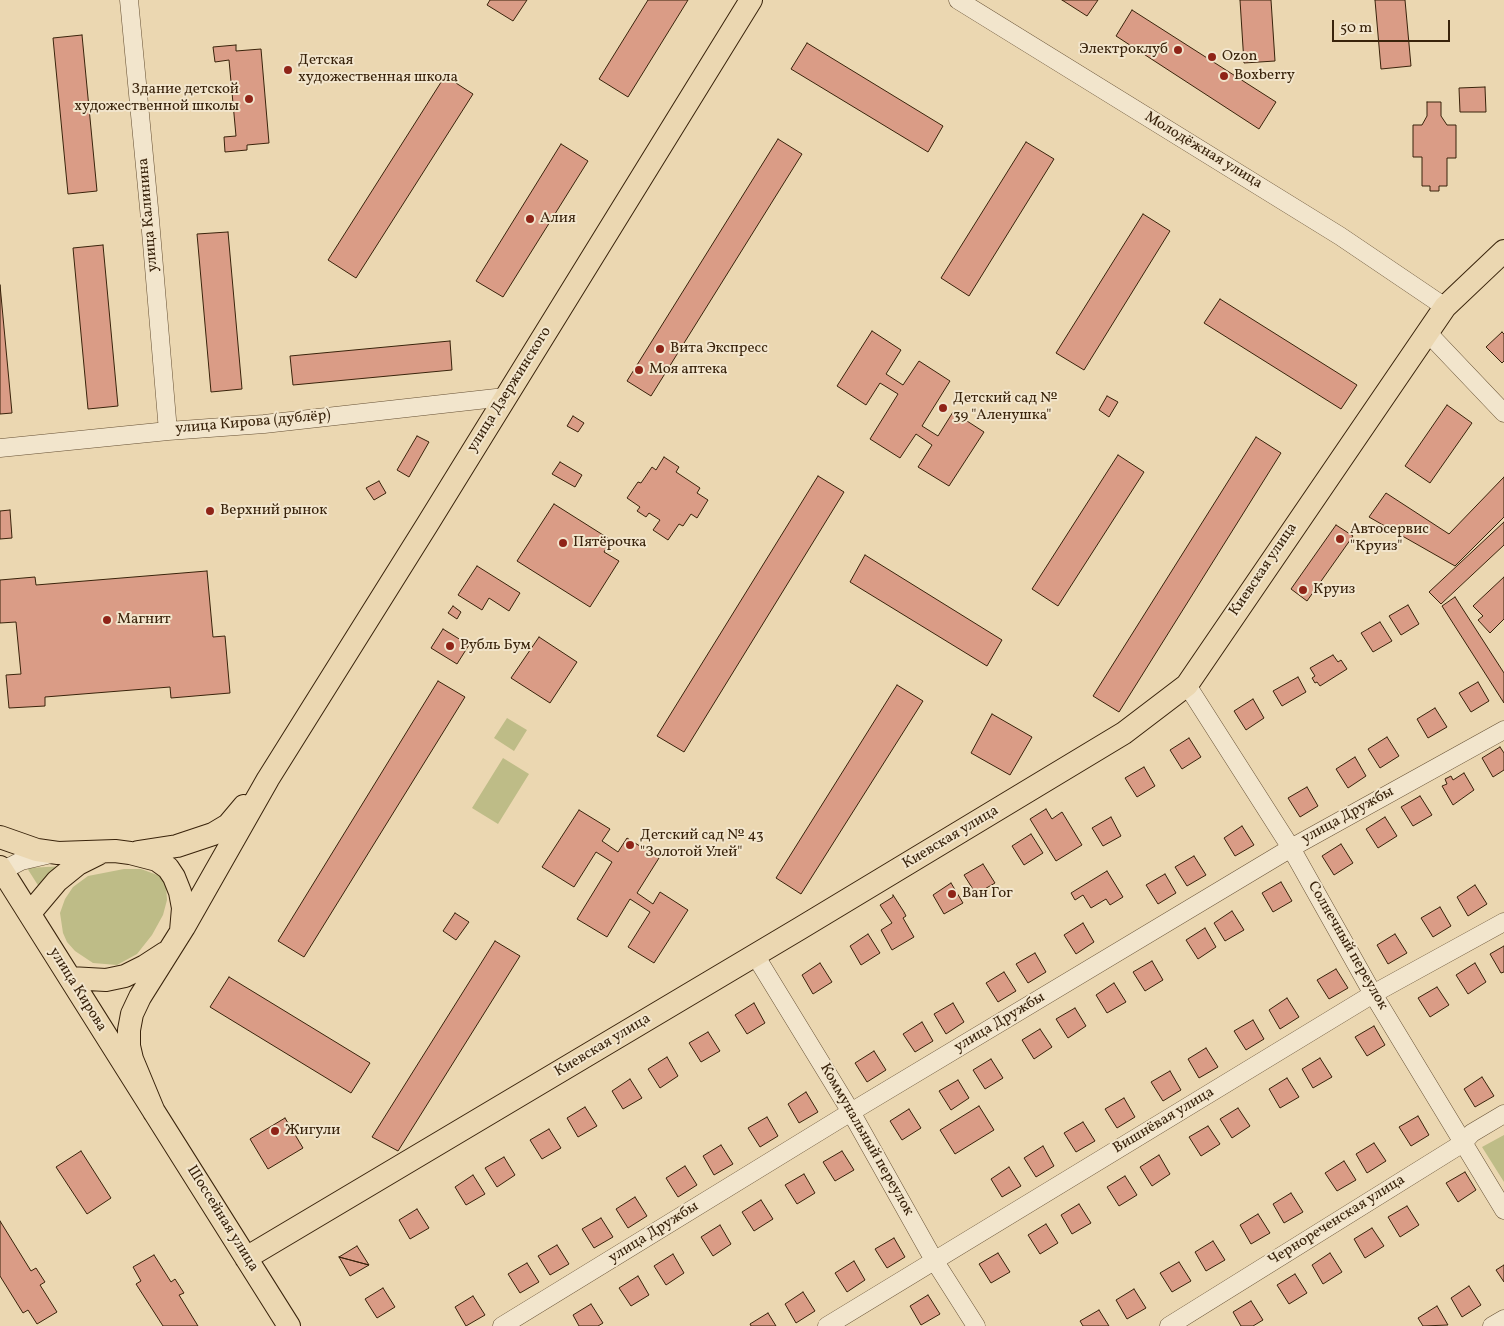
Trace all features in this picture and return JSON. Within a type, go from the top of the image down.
[{"type":"main road","name":"улица Дзержинского","points":[[268,779],[427,526],[751,0]]},
{"type":"main road","name":"Киевская улица","points":[[246,1258],[1124,733],[1187,685],[1444,307],[1504,251]]},
{"type":"main road","points":[[130,853],[177,846],[214,834],[228,825],[268,779]]},
{"type":"main road","points":[[154,1112],[132,1059],[129,1046],[132,1014],[140,997],[181,932],[268,779]]},
{"type":"main road","points":[[0,837],[37,850],[58,853],[101,853],[115,851],[157,860],[168,868],[180,892],[182,908],[181,932]]},
{"type":"main road","points":[[30,913],[57,881],[78,864],[101,853]]},
{"type":"main road","name":"улица Кирова","points":[[1,870],[30,913],[154,1112]]},
{"type":"main road","points":[[70,978],[106,980],[124,976],[169,951]]},
{"type":"main road","name":"Шоссейная улица","points":[[154,1112],[289,1326]]},
{"type":"street","name":"улица Калинина","points":[[129,0],[168,431]]},
{"type":"street","name":"Молодёжная улица","points":[[958,0],[1340,236],[1444,307]]},
{"type":"street","points":[[1427,332],[1504,413]]},
{"type":"street","name":"улица Кирова (дублёр)","points":[[0,448],[168,431],[264,424],[505,397]]},
{"type":"street","name":"Солнечный переулок","points":[[1187,685],[1291,848],[1373,994],[1504,1210]]},
{"type":"street","name":"улица Дружбы","points":[[502,1326],[851,1112],[1291,848],[1504,730]]},
{"type":"street","points":[[1,870],[20,861],[58,853]]},
{"type":"street","name":"Вишнёвая улица","points":[[827,1326],[1373,994],[1504,922]]},
{"type":"street","name":"Коммунальный переулок","points":[[755,955],[851,1112],[934,1260],[976,1326]]},
{"type":"street","name":"Чернореченская улица","points":[[1169,1326],[1463,1143],[1472,1133],[1504,1114]]},
{"type":"street","points":[[1492,1326],[1504,1319]]},
{"type":"shaded area","points":[[507,718],[527,730],[514,751],[494,738]]},
{"type":"shaded area","points":[[503,758],[529,774],[498,824],[472,808]]},
{"type":"shaded area","points":[[65,866],[41,890],[27,868]]},
{"type":"shaded area","points":[[124,869],[141,869],[160,876],[166,886],[167,900],[163,915],[152,935],[137,954],[117,965],[93,963],[75,951],[67,942],[63,933],[60,913],[65,899],[73,887],[88,876]]},
{"type":"shaded area","points":[[1504,1135],[1504,1182],[1482,1147]]},
{"type":"building","points":[[490,0],[527,0],[513,21],[487,5]]},
{"type":"building","points":[[648,0],[688,0],[628,97],[599,79]]},
{"type":"building","points":[[1062,0],[1098,0],[1087,16]]},
{"type":"building","points":[[1240,0],[1271,0],[1275,61],[1244,63]]},
{"type":"building","points":[[1375,0],[1405,0],[1411,66],[1381,69]]},
{"type":"building","points":[[1132,10],[1276,102],[1259,129],[1116,36]]},
{"type":"building","points":[[82,35],[97,191],[68,194],[53,38]]},
{"type":"building","points":[[807,43],[943,126],[928,152],[791,69]]},
{"type":"building","name":"Здание детской художественной школы","points":[[236,45],[236,51],[261,49],[269,143],[247,145],[247,150],[225,152],[224,137],[236,136],[229,60],[215,62],[213,47]]},
{"type":"building","points":[[445,76],[473,94],[356,278],[328,260]]},
{"type":"building","points":[[1485,87],[1486,112],[1460,112],[1459,88]]},
{"type":"building","points":[[1427,102],[1441,102],[1441,116],[1447,125],[1456,125],[1456,158],[1447,158],[1447,186],[1439,186],[1439,191],[1430,191],[1430,186],[1422,186],[1422,157],[1413,157],[1413,125],[1422,125],[1427,116]]},
{"type":"building","points":[[778,139],[802,154],[651,396],[627,381]]},
{"type":"building","points":[[1026,142],[1054,159],[969,296],[941,278]]},
{"type":"building","points":[[561,144],[588,161],[503,297],[476,281]]},
{"type":"building","points":[[1143,214],[1170,231],[1084,370],[1056,353]]},
{"type":"building","points":[[228,232],[242,389],[211,392],[197,234]]},
{"type":"building","points":[[103,245],[118,406],[88,409],[73,248]]},
{"type":"building","points":[[0,285],[12,413],[0,414]]},
{"type":"building","points":[[1220,299],[1357,385],[1341,409],[1204,323]]},
{"type":"building","points":[[872,331],[901,350],[886,374],[903,385],[919,361],[950,381],[922,426],[938,436],[953,412],[984,432],[949,486],[918,467],[932,445],[916,434],[900,458],[870,439],[898,394],[880,383],[866,405],[837,386]]},
{"type":"building","points":[[1502,332],[1504,334],[1504,361],[1502,363],[1486,347]]},
{"type":"building","points":[[450,341],[452,370],[293,385],[290,356]]},
{"type":"building","points":[[1107,396],[1118,402],[1109,417],[1099,410]]},
{"type":"building","points":[[1447,405],[1472,423],[1430,483],[1405,466]]},
{"type":"building","points":[[573,416],[584,423],[578,432],[567,426]]},
{"type":"building","points":[[417,436],[429,442],[409,477],[397,470]]},
{"type":"building","points":[[1256,437],[1281,453],[1119,712],[1093,696]]},
{"type":"building","points":[[1118,455],[1144,472],[1058,606],[1032,589]]},
{"type":"building","points":[[664,457],[679,467],[676,472],[700,488],[697,493],[708,500],[697,518],[691,514],[683,526],[679,524],[668,540],[653,530],[660,520],[649,513],[646,517],[637,511],[640,507],[627,498],[652,467],[656,470]]},
{"type":"building","points":[[560,462],[582,475],[575,487],[552,474]]},
{"type":"building","points":[[818,476],[844,492],[684,752],[657,736]]},
{"type":"building","points":[[1504,477],[1504,517],[1455,566],[1369,517],[1386,493],[1449,534]]},
{"type":"building","points":[[379,481],[386,493],[374,500],[366,488]]},
{"type":"building","points":[[554,504],[611,540],[604,552],[619,561],[590,607],[517,561]]},
{"type":"building","points":[[10,510],[12,538],[0,539],[0,511]]},
{"type":"building","points":[[1504,522],[1504,545],[1441,604],[1429,592]]},
{"type":"building","points":[[1336,525],[1353,536],[1307,601],[1291,589]]},
{"type":"building","points":[[865,555],[1002,640],[987,666],[850,582]]},
{"type":"building","points":[[477,566],[520,593],[509,611],[489,598],[482,610],[458,595]]},
{"type":"building","points":[[207,571],[213,637],[225,636],[230,693],[171,698],[170,687],[45,697],[45,706],[9,708],[6,675],[21,674],[16,622],[0,623],[0,580],[35,577],[36,585]]},
{"type":"building","points":[[1504,577],[1504,619],[1490,633],[1478,620],[1483,616],[1473,606]]},
{"type":"building","points":[[1455,597],[1504,673],[1504,703],[1442,606]]},
{"type":"building","points":[[1408,605],[1419,624],[1401,635],[1389,616]]},
{"type":"building","points":[[453,606],[461,612],[457,619],[448,613]]},
{"type":"building","points":[[1380,622],[1392,641],[1373,652],[1361,633]]},
{"type":"building","name":"Рубль Бум","points":[[443,629],[469,645],[457,664],[431,648]]},
{"type":"building","points":[[539,637],[577,662],[550,703],[511,678]]},
{"type":"building","points":[[1333,655],[1338,662],[1341,660],[1347,669],[1320,686],[1312,678],[1315,676],[1310,668]]},
{"type":"building","points":[[1298,677],[1306,692],[1282,706],[1273,691]]},
{"type":"building","points":[[438,681],[465,697],[304,957],[278,941]]},
{"type":"building","points":[[1478,682],[1489,701],[1471,712],[1459,693]]},
{"type":"building","points":[[897,685],[923,701],[801,894],[776,878]]},
{"type":"building","points":[[1253,699],[1264,718],[1246,730],[1234,711]]},
{"type":"building","points":[[1435,708],[1447,727],[1428,738],[1417,719]]},
{"type":"building","points":[[992,714],[1032,737],[1010,775],[971,753]]},
{"type":"building","points":[[1387,737],[1399,756],[1380,768],[1368,749]]},
{"type":"building","points":[[1189,738],[1201,757],[1182,769],[1170,750]]},
{"type":"building","points":[[1500,747],[1504,753],[1504,770],[1493,777],[1482,758]]},
{"type":"building","points":[[1355,757],[1366,776],[1348,788],[1336,769]]},
{"type":"building","points":[[1144,767],[1155,786],[1137,797],[1125,778]]},
{"type":"building","points":[[1464,773],[1474,790],[1453,805],[1442,786],[1447,784],[1445,779],[1451,776],[1453,780]]},
{"type":"building","points":[[1307,787],[1318,806],[1300,817],[1288,798]]},
{"type":"building","points":[[1420,796],[1432,815],[1413,826],[1401,807]]},
{"type":"building","points":[[1046,809],[1052,819],[1062,812],[1082,845],[1056,861],[1030,819]]},
{"type":"building","points":[[579,810],[610,829],[602,841],[618,852],[627,838],[659,858],[637,893],[653,904],[660,892],[688,910],[654,963],[628,947],[650,912],[630,899],[607,937],[577,919],[612,862],[596,852],[574,887],[542,867]]},
{"type":"building","points":[[1111,817],[1121,836],[1103,846],[1092,828]]},
{"type":"building","points":[[1385,817],[1397,836],[1378,848],[1366,829]]},
{"type":"building","points":[[1242,826],[1254,845],[1235,856],[1224,838]]},
{"type":"building","points":[[1031,834],[1043,853],[1024,865],[1012,846]]},
{"type":"building","points":[[1341,844],[1353,863],[1334,875],[1322,856]]},
{"type":"building","points":[[1194,856],[1206,875],[1187,886],[1175,867]]},
{"type":"building","points":[[983,864],[995,883],[976,894],[964,875]]},
{"type":"building","points":[[1107,871],[1123,897],[1110,905],[1106,899],[1091,908],[1083,895],[1075,900],[1071,893]]},
{"type":"building","points":[[1165,874],[1176,893],[1158,904],[1146,885]]},
{"type":"building","points":[[1281,882],[1292,901],[1273,912],[1262,893]]},
{"type":"building","points":[[951,883],[963,903],[944,914],[933,895]]},
{"type":"building","points":[[1475,885],[1487,904],[1468,916],[1457,897]]},
{"type":"building","points":[[893,895],[906,916],[903,918],[914,937],[892,950],[881,930],[892,923],[880,905],[893,897]]},
{"type":"building","points":[[1440,907],[1451,926],[1433,937],[1421,918]]},
{"type":"building","points":[[1232,911],[1244,930],[1225,941],[1214,923]]},
{"type":"building","points":[[455,913],[469,922],[456,940],[443,931]]},
{"type":"building","points":[[1083,923],[1094,942],[1076,954],[1064,935]]},
{"type":"building","points":[[1205,928],[1216,947],[1198,959],[1186,940]]},
{"type":"building","points":[[868,934],[880,953],[861,965],[850,946]]},
{"type":"building","points":[[1395,934],[1407,953],[1388,964],[1377,945]]},
{"type":"building","points":[[495,941],[520,956],[398,1151],[372,1137]]},
{"type":"building","points":[[1504,946],[1504,972],[1501,973],[1490,954]]},
{"type":"building","points":[[1035,953],[1046,972],[1028,983],[1016,964]]},
{"type":"building","points":[[1152,961],[1163,980],[1145,991],[1133,972]]},
{"type":"building","points":[[820,963],[832,982],[813,994],[802,975]]},
{"type":"building","points":[[1475,963],[1486,982],[1468,994],[1456,975]]},
{"type":"building","points":[[1336,969],[1348,988],[1329,999],[1317,980]]},
{"type":"building","points":[[1004,972],[1016,991],[998,1002],[986,983]]},
{"type":"building","points":[[229,977],[370,1063],[351,1093],[210,1007]]},
{"type":"building","points":[[1114,983],[1126,1002],[1107,1013],[1096,995]]},
{"type":"building","points":[[1437,987],[1449,1005],[1430,1017],[1418,998]]},
{"type":"building","points":[[1287,998],[1299,1017],[1280,1029],[1269,1010]]},
{"type":"building","points":[[754,1003],[765,1023],[747,1034],[735,1015]]},
{"type":"building","points":[[953,1003],[964,1022],[946,1034],[934,1014]]},
{"type":"building","points":[[1075,1008],[1086,1026],[1068,1038],[1056,1019]]},
{"type":"building","points":[[1253,1020],[1264,1039],[1246,1050],[1234,1031]]},
{"type":"building","points":[[922,1022],[933,1041],[915,1052],[903,1034]]},
{"type":"building","points":[[1374,1026],[1385,1045],[1367,1056],[1355,1037]]},
{"type":"building","points":[[1040,1029],[1052,1047],[1034,1059],[1022,1040]]},
{"type":"building","points":[[708,1032],[720,1051],[701,1062],[689,1043]]},
{"type":"building","points":[[1206,1048],[1218,1067],[1199,1078],[1188,1059]]},
{"type":"building","points":[[874,1051],[886,1070],[867,1082],[855,1063]]},
{"type":"building","points":[[667,1057],[678,1076],[660,1088],[648,1069]]},
{"type":"building","points":[[1320,1058],[1332,1077],[1313,1088],[1302,1069]]},
{"type":"building","points":[[991,1059],[1003,1078],[985,1089],[973,1070]]},
{"type":"building","points":[[1170,1071],[1181,1090],[1163,1101],[1151,1082]]},
{"type":"building","points":[[1482,1077],[1494,1096],[1475,1107],[1464,1089]]},
{"type":"building","points":[[1287,1078],[1299,1097],[1280,1108],[1269,1089]]},
{"type":"building","points":[[630,1079],[642,1098],[623,1109],[612,1091]]},
{"type":"building","points":[[958,1080],[969,1098],[951,1110],[939,1091]]},
{"type":"building","points":[[806,1092],[818,1112],[799,1123],[788,1104]]},
{"type":"building","points":[[1124,1098],[1135,1117],[1117,1128],[1105,1109]]},
{"type":"building","points":[[979,1106],[994,1130],[955,1154],[940,1130]]},
{"type":"building","points":[[585,1107],[597,1126],[578,1137],[567,1118]]},
{"type":"building","points":[[1238,1108],[1250,1126],[1232,1138],[1220,1119]]},
{"type":"building","points":[[909,1109],[921,1128],[902,1140],[890,1121]]},
{"type":"building","points":[[1418,1116],[1429,1135],[1411,1146],[1399,1127]]},
{"type":"building","points":[[767,1117],[778,1136],[760,1147],[748,1128]]},
{"type":"building","points":[[285,1118],[303,1148],[268,1169],[250,1139]]},
{"type":"building","points":[[1083,1122],[1095,1141],[1076,1152],[1064,1133]]},
{"type":"building","points":[[1208,1126],[1220,1144],[1201,1156],[1189,1137]]},
{"type":"building","points":[[549,1129],[561,1148],[542,1159],[530,1140]]},
{"type":"building","points":[[1374,1143],[1386,1161],[1367,1173],[1356,1154]]},
{"type":"building","points":[[721,1145],[733,1164],[714,1175],[703,1156]]},
{"type":"building","points":[[1043,1146],[1054,1166],[1036,1177],[1024,1158]]},
{"type":"building","points":[[81,1151],[111,1198],[87,1214],[56,1167]]},
{"type":"building","points":[[842,1151],[854,1170],[835,1181],[823,1162]]},
{"type":"building","points":[[1159,1155],[1170,1174],[1152,1186],[1140,1167]]},
{"type":"building","points":[[504,1157],[515,1175],[497,1187],[485,1168]]},
{"type":"building","points":[[1344,1161],[1356,1180],[1337,1191],[1325,1173]]},
{"type":"building","points":[[685,1166],[697,1185],[678,1197],[666,1178]]},
{"type":"building","points":[[1009,1167],[1021,1186],[1002,1197],[991,1179]]},
{"type":"building","points":[[1465,1172],[1476,1190],[1458,1202],[1446,1183]]},
{"type":"building","points":[[804,1174],[815,1193],[797,1204],[785,1185]]},
{"type":"building","points":[[473,1175],[485,1194],[466,1205],[455,1187]]},
{"type":"building","points":[[1125,1176],[1137,1195],[1119,1206],[1107,1187]]},
{"type":"building","points":[[1291,1193],[1303,1212],[1284,1223],[1273,1204]]},
{"type":"building","points":[[635,1197],[647,1216],[628,1228],[616,1209]]},
{"type":"building","points":[[761,1200],[773,1219],[754,1231],[742,1212]]},
{"type":"building","points":[[1079,1204],[1091,1223],[1072,1234],[1061,1215]]},
{"type":"building","points":[[1407,1206],[1419,1225],[1400,1237],[1388,1217]]},
{"type":"building","points":[[417,1209],[429,1228],[410,1239],[399,1220]]},
{"type":"building","points":[[1258,1214],[1270,1233],[1251,1244],[1240,1225]]},
{"type":"building","points":[[601,1218],[613,1237],[594,1248],[582,1229]]},
{"type":"building","points":[[0,1221],[31,1271],[36,1268],[45,1282],[40,1285],[57,1312],[37,1324],[28,1310],[23,1313],[0,1276]]},
{"type":"building","points":[[1046,1224],[1058,1243],[1040,1254],[1028,1235]]},
{"type":"building","points":[[720,1225],[731,1244],[713,1256],[701,1237]]},
{"type":"building","points":[[1372,1228],[1384,1246],[1365,1258],[1354,1239]]},
{"type":"building","points":[[894,1238],[905,1257],[887,1268],[875,1249]]},
{"type":"building","points":[[1213,1241],[1225,1260],[1206,1271],[1195,1252]]},
{"type":"building","points":[[557,1245],[569,1264],[550,1275],[538,1256]]},
{"type":"building","points":[[357,1246],[369,1265],[339,1257]]},
{"type":"building","points":[[998,1253],[1010,1272],[991,1283],[979,1264]]},
{"type":"building","points":[[1330,1253],[1342,1272],[1323,1284],[1312,1265]]},
{"type":"building","points":[[673,1254],[684,1273],[666,1285],[654,1266]]},
{"type":"building","points":[[154,1255],[171,1282],[175,1279],[184,1293],[179,1295],[198,1326],[163,1326],[136,1284],[141,1281],[133,1267]]},
{"type":"building","points":[[339,1257],[369,1265],[350,1276]]},
{"type":"building","points":[[854,1261],[865,1280],[847,1292],[835,1273]]},
{"type":"building","points":[[1179,1262],[1191,1281],[1172,1292],[1160,1273]]},
{"type":"building","points":[[527,1263],[539,1282],[520,1293],[508,1274]]},
{"type":"building","points":[[1504,1265],[1504,1282],[1496,1270]]},
{"type":"building","points":[[1295,1274],[1307,1293],[1289,1304],[1277,1285]]},
{"type":"building","points":[[638,1276],[649,1295],[631,1306],[619,1288]]},
{"type":"building","points":[[1469,1286],[1481,1305],[1462,1317],[1451,1298]]},
{"type":"building","points":[[383,1288],[395,1307],[377,1318],[365,1299]]},
{"type":"building","points":[[1134,1289],[1146,1308],[1127,1319],[1116,1300]]},
{"type":"building","points":[[803,1292],[815,1311],[796,1323],[785,1304]]},
{"type":"building","points":[[928,1295],[940,1314],[921,1325],[910,1306]]},
{"type":"building","points":[[473,1296],[485,1315],[466,1326],[455,1307]]},
{"type":"building","points":[[1251,1301],[1263,1320],[1253,1326],[1241,1326],[1233,1312]]},
{"type":"building","points":[[591,1304],[603,1323],[598,1326],[579,1326],[573,1315]]},
{"type":"building","points":[[1437,1306],[1448,1325],[1423,1326],[1418,1318]]},
{"type":"building","points":[[1099,1310],[1109,1326],[1083,1326],[1080,1321]]},
{"type":"building","points":[[768,1313],[776,1326],[751,1326],[750,1324]]},
{"type":"place","name":"Электроклуб","points":[[1178,50]]},
{"type":"place","name":"Ozon","points":[[1212,57]]},
{"type":"place","name":"Детская художественная школа","points":[[288,70]]},
{"type":"place","name":"Boxberry","points":[[1224,76]]},
{"type":"place","name":"Здание детской художественной школы","points":[[249,99]]},
{"type":"place","name":"Алия","points":[[530,219]]},
{"type":"place","name":"Вита Экспресс","points":[[660,349]]},
{"type":"place","name":"Моя аптека","points":[[639,370]]},
{"type":"place","name":"Детский сад № 39 \"Аленушка\"","points":[[943,408]]},
{"type":"place","name":"Верхний рынок","points":[[210,511]]},
{"type":"place","name":"Автосервис \"Круиз\"","points":[[1340,539]]},
{"type":"place","name":"Пятёрочка","points":[[563,543]]},
{"type":"place","name":"Круиз","points":[[1303,590]]},
{"type":"place","name":"Магнит","points":[[107,620]]},
{"type":"place","name":"Рубль Бум","points":[[450,646]]},
{"type":"place","name":"Детский сад № 43 \"Золотой Улей\"","points":[[630,845]]},
{"type":"place","name":"Ван Гог","points":[[952,894]]},
{"type":"place","name":"Жигули","points":[[275,1131]]}]
